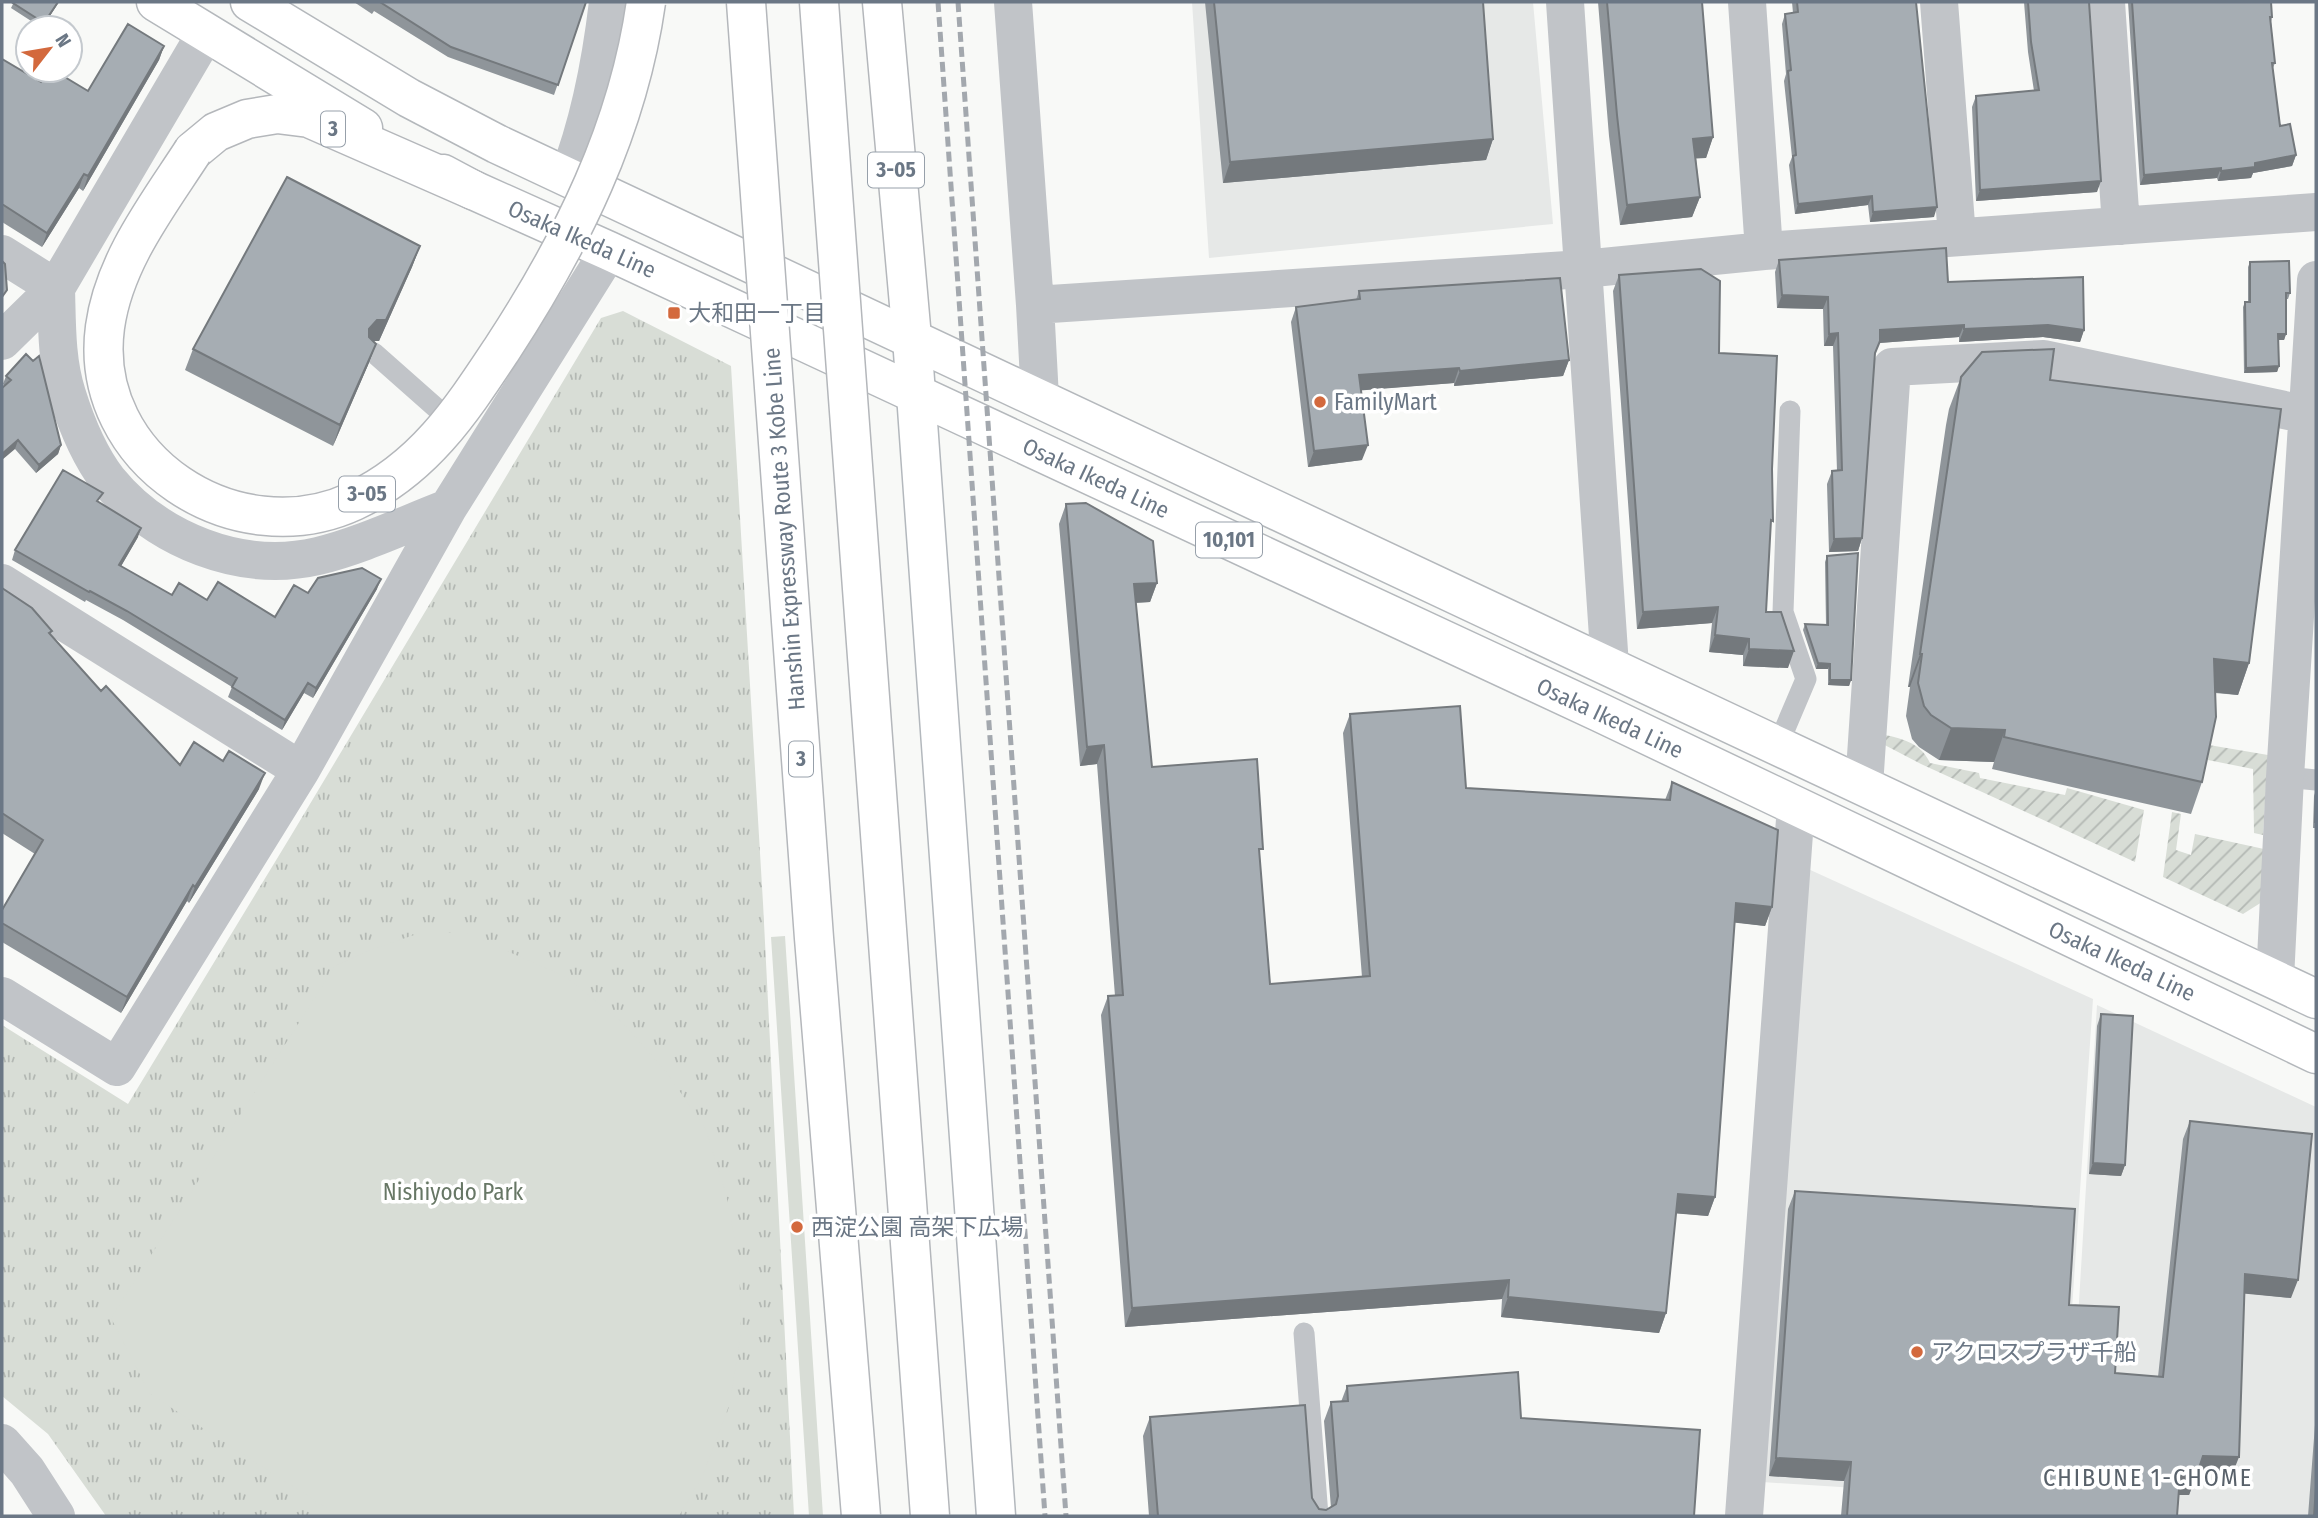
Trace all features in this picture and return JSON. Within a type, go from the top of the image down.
[{"type":"main road","name":"Osaka Ikeda Line","points":[[156,2],[385,142],[473,190],[915,393],[1796,806],[2316,1054]]},
{"type":"main road","name":"Osaka Ikeda Line","points":[[250,2],[409,98],[497,144],[2316,999]]},
{"type":"main road","name":"3-05","points":[[193,151],[133,248],[116,282],[105,328],[105,368],[116,409],[134,445],[160,471],[193,495],[230,510],[271,517],[312,513],[351,502],[386,484],[418,459],[452,422],[542,288],[607,155],[628,93],[646,2]]},
{"type":"main road","name":"Hanshin Expressway Route 3 Kobe Line","points":[[746,2],[814,938],[860,1516]]},
{"type":"main road","points":[[819,2],[930,1516]]},
{"type":"main road","name":"3-05","points":[[882,2],[912,338]]},
{"type":"main road","name":"3","points":[[193,151],[216,132],[247,119],[276,114],[309,118],[473,190]]},
{"type":"main road","points":[[912,338],[996,1516]]},
{"type":"street","points":[[568,177],[582,142],[608,2]]},
{"type":"street","points":[[1013,2],[1040,398]]},
{"type":"street","points":[[1565,2],[1610,666]]},
{"type":"street","points":[[1747,2],[1764,251]]},
{"type":"street","points":[[1939,2],[1957,237]]},
{"type":"street","points":[[2106,2],[2120,226]]},
{"type":"street","points":[[2,341],[56,288],[206,33]]},
{"type":"street","points":[[1035,305],[1583,269],[1764,251],[2316,212]]},
{"type":"street","points":[[2,996],[117,1067],[301,770],[448,508],[609,251]]},
{"type":"street","points":[[2,254],[56,288]]},
{"type":"street","points":[[2275,979],[2300,779],[2308,415],[2316,280]]},
{"type":"street","points":[[56,288],[58,341],[66,391],[84,440],[108,479],[141,512],[180,539],[225,555],[270,560],[317,556],[448,508]]},
{"type":"street","points":[[1864,786],[1892,367],[2045,359],[2308,415]]},
{"type":"street","points":[[2,583],[301,770]]},
{"type":"street","points":[[1744,1516],[1796,806]]},
{"type":"street","points":[[2,1443],[27,1471],[56,1516]]},
{"type":"lane","points":[[374,353],[452,422]]},
{"type":"lane","points":[[1778,746],[1806,679],[1783,612],[1790,411]]},
{"type":"lane","points":[[1304,1333],[1318,1516]]},
{"type":"shaded area","points":[[1192,2],[1533,2],[1553,224],[1209,258]]},
{"type":"shaded area","points":[[1806,868],[2093,999],[2059,1501],[1762,1482]]},
{"type":"shaded area","points":[[2097,1005],[2316,1107],[2316,1516],[2066,1516]]},
{"type":"green space","name":"Nishiyodo Park","points":[[623,311],[731,366],[763,903],[794,1516],[106,1516],[48,1434],[2,1396],[2,1025],[128,1104],[601,318]]},
{"type":"green space","points":[[1880,734],[1902,739],[1915,746],[1930,763],[1979,773],[1980,778],[2065,795],[2067,788],[2144,810],[2135,862],[1921,764],[1877,741]]},
{"type":"green space","points":[[2209,745],[2268,755],[2263,835],[2254,833],[2253,769],[2208,760]]},
{"type":"green space","points":[[2172,812],[2181,814],[2176,850],[2191,855],[2195,834],[2264,849],[2262,902],[2243,914],[2163,877]]},
{"type":"green space","points":[[420,933],[466,933],[566,977],[623,1023],[668,1074],[706,1130],[726,1194],[739,1262],[741,1332],[730,1403],[703,1475],[679,1516],[339,1516],[150,1394],[111,1318],[335,966],[370,950]]},
{"type":"green space","name":"西淀公園 高架下広場","points":[[785,936],[823,1516],[809,1516],[771,937]]},
{"type":"building","points":[[58,2],[50,14],[30,14],[13,3]]},
{"type":"building","points":[[380,2],[586,2],[558,85],[451,47]]},
{"type":"building","points":[[1214,2],[1483,2],[1493,139],[1230,162]]},
{"type":"building","points":[[1607,2],[1702,2],[1713,137],[1693,139],[1700,197],[1627,205]]},
{"type":"building","points":[[1797,2],[1916,2],[1937,207],[1873,212],[1872,196],[1798,204],[1788,71],[1791,70],[1785,14],[1798,12]]},
{"type":"building","points":[[2028,2],[2089,2],[2101,181],[1980,190],[1976,96],[2039,90]]},
{"type":"building","points":[[2132,2],[2271,2],[2275,63],[2272,63],[2280,126],[2290,124],[2296,155],[2255,163],[2255,167],[2144,175]]},
{"type":"building","points":[[128,24],[164,46],[88,176],[84,174],[47,233],[2,204],[2,59],[14,66],[14,84],[76,84],[88,91]]},
{"type":"building","points":[[287,177],[420,246],[386,320],[377,320],[369,329],[369,337],[376,344],[340,425],[193,349]]},
{"type":"building","points":[[1946,248],[1948,282],[2083,277],[2084,330],[2048,325],[1964,329],[1964,325],[1880,330],[1880,341],[1875,353],[1862,538],[1834,539],[1832,471],[1842,470],[1838,333],[1829,334],[1828,297],[1782,295],[1779,260]]},
{"type":"building","points":[[2,261],[5,264],[7,290],[2,297]]},
{"type":"building","points":[[2289,261],[2290,293],[2286,293],[2286,334],[2278,334],[2279,366],[2246,368],[2245,302],[2250,302],[2250,262]]},
{"type":"building","points":[[1701,269],[1720,281],[1719,353],[1777,356],[1772,469],[1773,521],[1771,520],[1766,612],[1781,612],[1794,651],[1749,649],[1749,639],[1715,635],[1718,607],[1643,612],[1619,275]]},
{"type":"building","points":[[1560,278],[1569,360],[1460,371],[1459,368],[1359,375],[1368,445],[1314,451],[1296,307],[1360,299],[1359,291]]},
{"type":"building","points":[[2054,349],[2050,380],[2281,409],[2249,663],[2214,659],[2216,717],[2202,782],[2004,737],[2005,730],[1951,728],[1931,715],[1924,706],[1918,683],[1920,654],[1961,377],[1982,352]]},
{"type":"building","points":[[26,354],[33,361],[39,356],[61,445],[39,465],[18,440],[2,454],[2,388],[11,380],[6,376]]},
{"type":"building","points":[[63,470],[103,493],[97,501],[141,528],[119,565],[172,595],[179,583],[207,600],[218,582],[275,617],[294,585],[308,593],[318,578],[362,568],[381,579],[316,688],[308,683],[285,720],[232,687],[237,678],[127,611],[15,550]]},
{"type":"building","points":[[1086,503],[1153,541],[1157,583],[1134,584],[1152,767],[1257,759],[1263,849],[1259,849],[1270,984],[1370,976],[1350,714],[1460,706],[1466,788],[1670,800],[1672,782],[1778,830],[1772,907],[1736,903],[1715,1197],[1678,1194],[1666,1313],[1508,1297],[1509,1280],[1132,1308],[1108,996],[1123,995],[1104,745],[1087,747],[1066,504]]},
{"type":"building","points":[[1858,553],[1851,680],[1830,680],[1830,664],[1818,663],[1805,624],[1828,625],[1827,556]]},
{"type":"building","points":[[2,588],[32,608],[52,631],[49,633],[101,691],[106,686],[180,765],[194,742],[223,761],[229,751],[265,773],[195,887],[193,885],[127,997],[2,923],[2,910],[43,840],[2,813]]},
{"type":"building","points":[[2101,1014],[2133,1016],[2125,1165],[2093,1163]]},
{"type":"building","points":[[2190,1121],[2312,1134],[2298,1280],[2245,1274],[2239,1457],[2203,1456],[2196,1477],[2180,1476],[2177,1516],[1847,1516],[1851,1462],[1776,1458],[1795,1191],[2075,1209],[2069,1305],[2119,1307],[2115,1373],[2163,1377]]},
{"type":"building","points":[[1518,1372],[1521,1418],[1700,1430],[1694,1516],[1158,1516],[1150,1417],[1305,1405],[1312,1498],[1319,1509],[1326,1510],[1336,1504],[1338,1496],[1331,1402],[1348,1401],[1347,1386]]},
{"type":"railway","points":[[938,2],[1045,1516]]},
{"type":"railway","points":[[958,2],[1066,1516]]},
{"type":"place","name":"大和田一丁目","points":[[674,313]]},
{"type":"place","name":"FamilyMart","points":[[1320,402]]},
{"type":"place","name":"西淀公園 高架下広場","points":[[797,1227]]},
{"type":"place","name":"アクロスプラザ千船","points":[[1917,1352]]},
{"type":"district","name":"CHIBUNE 1-CHOME","points":[[2148,1478]]}]
